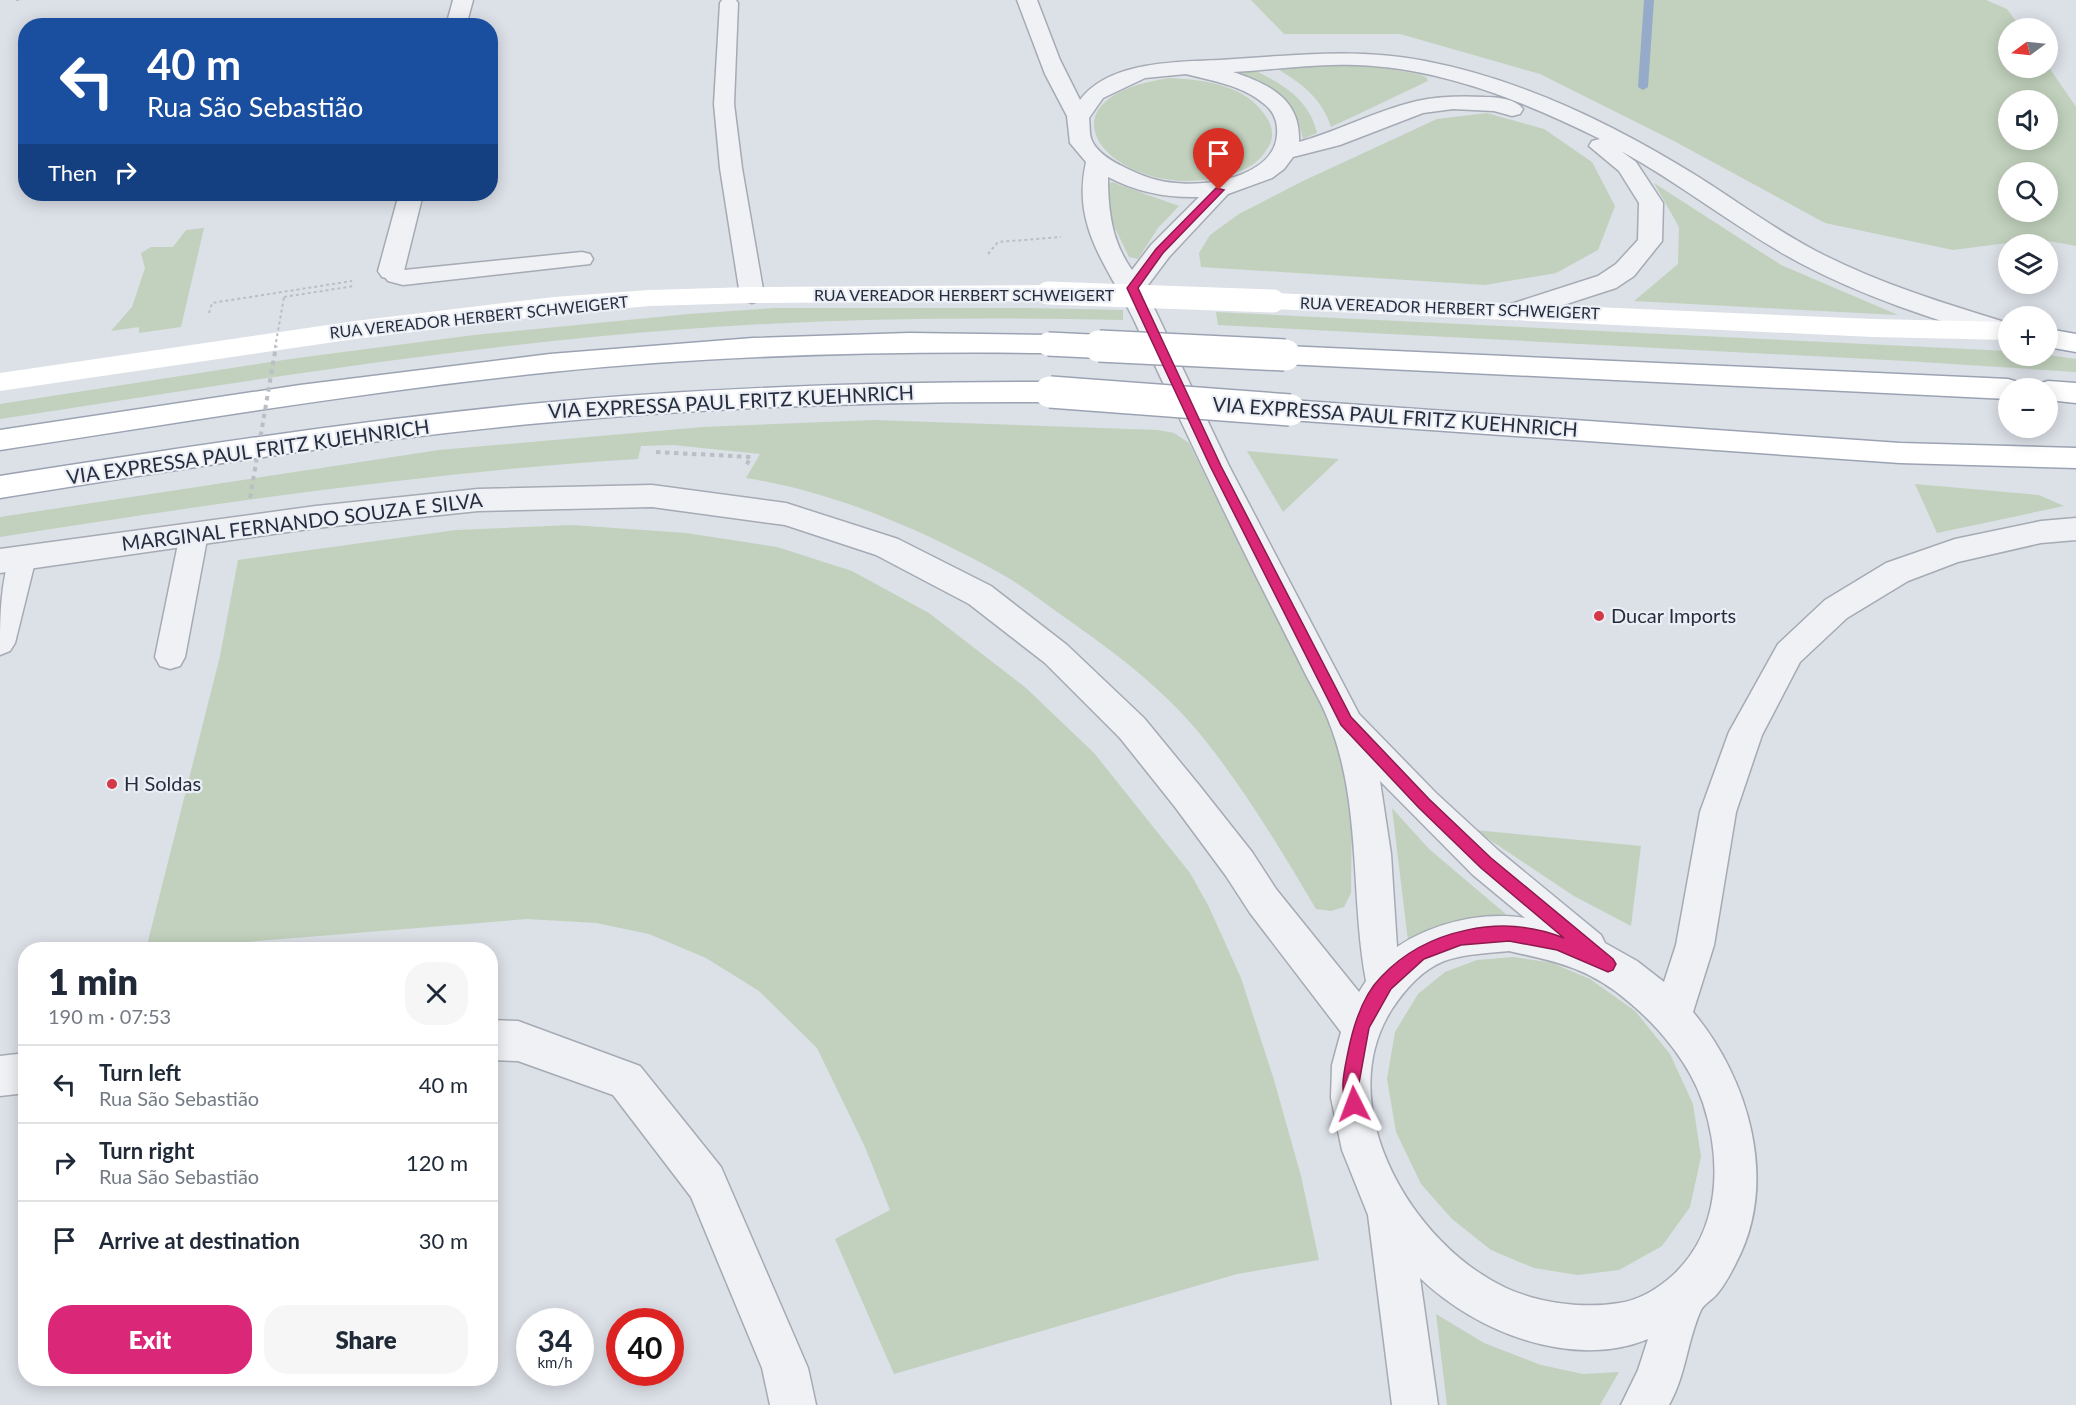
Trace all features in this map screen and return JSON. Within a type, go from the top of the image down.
[{"type":"main road","name":"RUA VEREADOR HERBERT SCHWEIGERT","points":[[0,382],[355,330],[542,307],[649,298],[752,295],[1048,293],[1520,310],[1873,328],[1998,331]]},
{"type":"main road","points":[[2058,333],[2076,334]]},
{"type":"main road","points":[[2058,340],[2076,343]]},
{"type":"main road","points":[[0,441],[300,395],[550,363],[765,346],[909,342],[1048,344],[1998,390]]},
{"type":"main road","name":"VIA EXPRESSA PAUL FRITZ KUEHNRICH","points":[[0,487],[304,440],[541,413],[755,396],[925,391],[1050,392],[1900,453],[2076,458]]},
{"type":"main road","points":[[2058,392],[2076,393]]},
{"type":"main road","points":[[1900,453],[2076,478]]},
{"type":"street","points":[[458,18],[463,0]]},
{"type":"street","points":[[1027,0],[1063,93],[1078,116]]},
{"type":"street","points":[[1191,69],[1222,74],[1249,84],[1271,98],[1285,115],[1291,134],[1286,152],[1271,169],[1248,182],[1219,190],[1192,192],[1147,186],[1115,175],[1097,163],[1081,145],[1077,126],[1078,116],[1091,95],[1118,79],[1140,72],[1337,57],[1386,61],[1435,70],[1494,86],[1558,110],[1621,141],[1680,176],[1780,242],[1836,272],[1897,298],[1998,328]]},
{"type":"street","points":[[1051,64],[1081,75],[1118,79]]},
{"type":"street","points":[[1286,152],[1332,140],[1419,107],[1453,102],[1496,104],[1543,116],[1588,136],[1628,167],[1652,203],[1650,241],[1624,270],[1607,282],[1520,310]]},
{"type":"street","points":[[1097,163],[1096,202],[1100,231],[1113,261],[1132,288],[1215,466],[1346,721],[1365,788],[1373,854],[1377,946],[1385,983]]},
{"type":"street","points":[[1132,288],[1160,251],[1219,190]]},
{"type":"street","points":[[390,271],[409,201]]},
{"type":"street","name":"MARGINAL FERNANDO SOUZA E SILVA","points":[[11,559],[316,517],[478,500],[652,496],[786,514],[886,547],[980,595],[1056,654],[1132,728],[1187,796],[1239,864],[1263,901],[1361,1026]]},
{"type":"street","points":[[1672,1018],[1695,945],[1718,812],[1746,732],[1789,653],[1836,609],[1897,572],[1955,551],[2041,532],[2076,529]]},
{"type":"street","points":[[1346,721],[1424,804],[1486,863],[1608,964],[1642,988],[1672,1018],[1706,1063],[1728,1114],[1737,1166],[1733,1218],[1714,1264],[1682,1300],[1637,1322],[1585,1329],[1529,1319],[1475,1295],[1428,1257],[1389,1210],[1360,1147],[1350,1083],[1361,1026],[1385,983],[1419,954],[1461,938],[1509,933],[1558,943],[1608,964]]},
{"type":"street","points":[[498,1040],[518,1041],[626,1080],[706,1182],[785,1368],[793,1405]]},
{"type":"street","points":[[0,1076],[18,1075]]},
{"type":"street","points":[[1389,1210],[1415,1405]]},
{"type":"street","points":[[1644,1405],[1658,1380],[1682,1300]]},
{"type":"lane","points":[[729,3],[724,104],[730,168],[752,295]]},
{"type":"lane","points":[[390,271],[403,278],[582,259]]},
{"type":"lane","points":[[170,657],[194,534]]},
{"type":"lane","points":[[0,643],[11,559]]},
{"type":"path","points":[[957,292],[998,242],[1069,236]]},
{"type":"path","points":[[250,498],[284,297],[359,285]]},
{"type":"green space","points":[[1251,0],[1986,0],[2007,9],[2014,18],[1998,18],[1998,78],[2056,78],[2076,107],[2076,246],[2058,243],[2058,234],[1998,234],[1998,244],[1953,250],[1825,223],[1674,141],[1540,74],[1400,34],[1284,34]]},
{"type":"green space","points":[[1310,63],[1358,64],[1418,74],[1426,77],[1428,81],[1331,127],[1322,108],[1310,92],[1276,68]]},
{"type":"green space","points":[[1256,71],[1286,88],[1302,103],[1314,122],[1317,133],[1303,139],[1295,114],[1282,96],[1252,77],[1239,73]]},
{"type":"green space","points":[[1170,78],[1198,80],[1224,86],[1237,91],[1259,107],[1267,118],[1272,134],[1271,141],[1261,157],[1254,164],[1240,171],[1199,181],[1160,178],[1128,167],[1105,149],[1094,129],[1100,108],[1124,90]]},
{"type":"green space","points":[[1487,113],[1544,129],[1592,162],[1615,206],[1598,250],[1556,273],[1485,285],[1201,267],[1199,253],[1210,235],[1239,214],[1303,181],[1437,119]]},
{"type":"green space","points":[[1112,182],[1179,206],[1158,228],[1138,259],[1129,257],[1111,220],[1107,185]]},
{"type":"green space","points":[[1654,183],[1781,265],[1898,315],[1634,301],[1678,264],[1679,227]]},
{"type":"green space","points":[[204,228],[181,327],[139,333],[139,327],[111,331],[132,307],[145,268],[141,253],[151,247],[173,247],[186,230]]},
{"type":"green space","points":[[774,308],[1123,310],[1123,320],[850,321],[741,325],[600,336],[342,367],[0,419],[0,404],[290,359],[474,335]]},
{"type":"green space","points":[[1216,312],[1998,351],[1998,366],[2058,366],[2058,356],[2076,359],[2076,372],[1906,361],[1218,325]]},
{"type":"green space","points":[[874,420],[1158,430],[1174,433],[1189,443],[1247,561],[1326,709],[1352,804],[1351,893],[1344,907],[1331,911],[1316,909],[1259,816],[1212,749],[1151,683],[1118,656],[1005,576],[937,540],[843,502],[779,484],[746,478],[760,454],[673,445],[641,446],[638,459],[478,472],[318,490],[0,537],[0,517],[439,450],[703,427]]},
{"type":"green space","points":[[1247,451],[1339,459],[1283,512]]},
{"type":"green space","points":[[1915,484],[2039,495],[2064,506],[1937,533]]},
{"type":"green space","points":[[572,525],[686,533],[777,547],[852,571],[929,613],[1026,688],[1094,753],[1190,873],[1208,905],[1241,978],[1274,1080],[1301,1176],[1319,1260],[1237,1274],[894,1374],[835,1239],[890,1210],[865,1147],[817,1048],[759,991],[706,958],[649,934],[596,923],[527,919],[246,942],[148,942],[220,656],[238,560],[456,530]]},
{"type":"green space","points":[[1392,808],[1429,849],[1507,915],[1436,927],[1408,941]]},
{"type":"green space","points":[[1475,830],[1641,846],[1631,926],[1574,896]]},
{"type":"green space","points":[[1514,957],[1552,963],[1590,979],[1635,1011],[1670,1054],[1693,1104],[1701,1157],[1690,1207],[1662,1246],[1619,1270],[1578,1275],[1534,1268],[1491,1250],[1452,1219],[1421,1184],[1396,1132],[1387,1079],[1395,1032],[1418,994],[1445,972],[1477,960]]},
{"type":"green space","points":[[1436,1314],[1484,1343],[1541,1365],[1583,1374],[1619,1372],[1600,1405],[1447,1405]]},
{"type":"waterway","points":[[1643,87],[1649,0]]},
{"type":"place","name":"Ducar Imports","points":[[1599,616]]},
{"type":"place","name":"H Soldas","points":[[112,784]]},
{"type":"route","points":[[1219,190],[1160,251],[1132,288],[1215,466],[1346,721],[1424,804],[1486,863],[1608,964],[1558,943],[1509,933],[1461,938],[1419,954],[1385,983],[1361,1026],[1350,1083],[1354,1104]]}]
